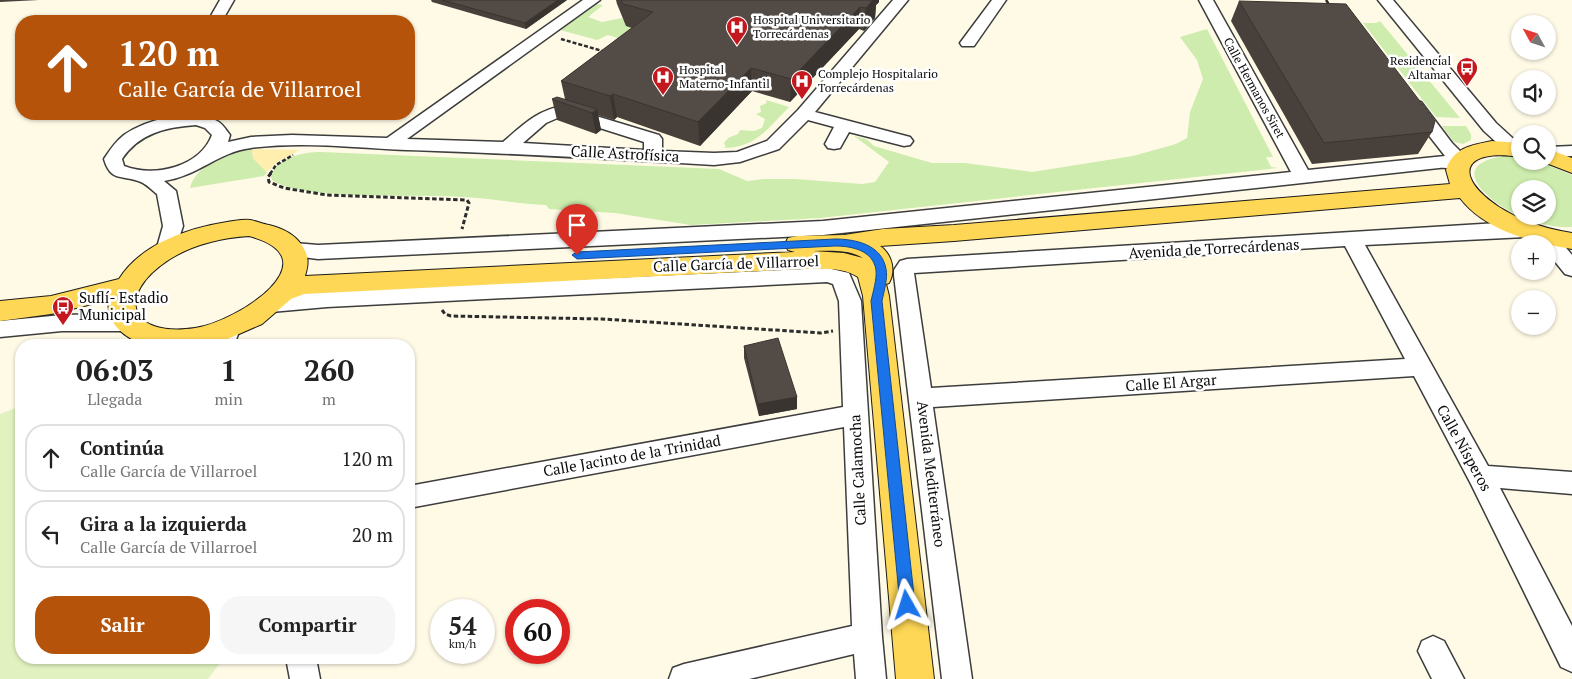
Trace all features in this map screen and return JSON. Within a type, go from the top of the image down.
[{"type":"main road","points":[[1511,149],[1487,148],[1471,153],[1459,162],[1458,174],[1473,197],[1536,233],[1572,241]]},
{"type":"main road","points":[[1556,159],[1572,166]]},
{"type":"main road","points":[[915,679],[873,259],[883,237],[1473,197]]},
{"type":"main road","name":"Avenida de Torrecárdenas","points":[[873,259],[892,258],[899,255],[943,248],[1473,197]]},
{"type":"main road","points":[[123,317],[122,299],[128,286],[137,273],[166,251],[202,235],[226,230],[249,228],[269,232],[284,239],[294,260],[291,280],[277,298],[226,337],[190,339]]},
{"type":"main road","points":[[800,260],[873,259]]},
{"type":"main road","name":"Calle García de Villarroel","points":[[277,298],[302,285],[800,260],[833,261],[858,266],[866,270],[870,277],[873,259],[294,260]]},
{"type":"main road","points":[[0,311],[51,305],[128,286]]},
{"type":"main road","points":[[51,305],[123,317],[137,332],[155,339]]},
{"type":"street","points":[[218,15],[227,0]]},
{"type":"street","points":[[395,139],[592,0]]},
{"type":"street","points":[[849,61],[845,53],[892,0]]},
{"type":"street","name":"Calle Astrofísica","points":[[187,167],[224,147],[257,141],[292,140],[507,148],[714,159],[740,157],[773,144],[804,114],[901,0]]},
{"type":"street","points":[[968,43],[999,0]]},
{"type":"street","name":"Calle Hermanos Siret","points":[[1206,0],[1302,176]]},
{"type":"street","points":[[1373,0],[1485,136],[1487,148]]},
{"type":"street","points":[[1385,0],[1490,127],[1511,144]]},
{"type":"street","points":[[1403,91],[1459,162]]},
{"type":"street","points":[[507,148],[546,116],[555,111],[563,111],[653,139],[653,156]]},
{"type":"street","points":[[804,114],[904,141]]},
{"type":"street","points":[[151,127],[159,120]]},
{"type":"street","points":[[177,120],[151,127],[136,134],[119,148],[113,159],[116,169],[125,175],[146,177],[172,173],[187,167]]},
{"type":"street","name":"Calle Astrofísica","points":[[201,120],[216,126],[395,139],[431,145]]},
{"type":"street","points":[[834,144],[844,125]]},
{"type":"street","points":[[212,153],[217,147],[221,135],[216,126]]},
{"type":"street","points":[[1556,152],[1572,151]]},
{"type":"street","points":[[873,259],[1302,176],[1449,161],[1459,162]]},
{"type":"street","points":[[166,191],[187,167]]},
{"type":"street","points":[[146,177],[166,191],[173,226],[166,251]]},
{"type":"street","points":[[173,226],[202,235]]},
{"type":"street","name":"Avenida de Torrecárdenas","points":[[873,259],[907,266],[1498,230],[1536,233]]},
{"type":"street","points":[[1536,233],[1572,270]]},
{"type":"street","name":"Calle Nísperos","points":[[1352,240],[1480,476],[1572,657]]},
{"type":"street","name":"Avenida Mediterráneo","points":[[873,259],[921,398],[957,679]]},
{"type":"street","name":"Calle García de Villarroel","points":[[277,298],[327,298],[827,275]]},
{"type":"street","name":"Calle Calamocha","points":[[827,275],[842,278],[849,296],[854,415],[871,679]]},
{"type":"street","points":[[0,329],[123,317]]},
{"type":"street","name":"Calle El Argar","points":[[921,398],[1413,368],[1420,364]]},
{"type":"street","name":"Calle Jacinto de la Trinidad","points":[[415,496],[854,415]]},
{"type":"street","points":[[1480,476],[1572,483]]},
{"type":"street","points":[[684,679],[867,637]]},
{"type":"street","points":[[1433,651],[1450,679]]},
{"type":"street","points":[[302,664],[305,679]]},
{"type":"path","points":[[1326,0],[1336,14]]},
{"type":"path","points":[[544,34],[608,53]]},
{"type":"path","points":[[296,153],[281,161],[272,169],[268,177],[269,182],[284,188],[326,195],[469,201],[461,235]]},
{"type":"path","points":[[442,304],[443,312],[451,316],[602,319],[821,333],[838,329]]},
{"type":"green space","points":[[597,4],[603,5],[588,17],[602,22],[622,18],[624,21],[630,20],[637,25],[627,41],[608,35],[597,40],[560,30]]},
{"type":"green space","points":[[1380,21],[1460,118],[1436,117],[1363,23],[1376,23]]},
{"type":"green space","points":[[1207,29],[1273,157],[1266,157],[1271,167],[1278,168],[820,218],[691,225],[615,213],[549,209],[546,205],[472,198],[334,194],[287,187],[272,180],[271,177],[274,170],[285,160],[307,153],[321,152],[719,169],[747,181],[795,179],[862,184],[875,182],[889,162],[854,136],[866,139],[874,146],[932,163],[965,163],[1032,172],[1133,156],[1176,144],[1187,138],[1190,112],[1203,79],[1197,60],[1180,37]]},
{"type":"green space","points":[[766,100],[789,107],[768,129],[753,141],[744,145],[723,148],[726,147],[724,143],[727,139],[738,134],[740,130],[754,131],[762,128],[765,119],[756,114],[761,112],[760,106],[767,103]]},
{"type":"green space","points":[[1442,126],[1466,126],[1471,134],[1471,140],[1463,144],[1454,142]]},
{"type":"green space","points":[[252,149],[253,158],[267,172],[264,176],[190,188],[199,172],[207,166],[224,157]]},
{"type":"green space","points":[[1504,156],[1511,156],[1511,170],[1556,170],[1556,168],[1572,175],[1572,227],[1548,225],[1556,225],[1556,180],[1511,180],[1511,212],[1485,193],[1478,184],[1474,175],[1477,167],[1486,161]]},
{"type":"green space","points":[[15,408],[15,664],[219,664],[208,679],[0,679],[0,414]]},
{"type":"sand","points":[[252,149],[300,150],[277,162],[267,172],[253,158]]},
{"type":"building","points":[[442,0],[558,0],[525,23]]},
{"type":"building","points":[[621,0],[873,0],[866,8],[860,7],[791,79],[751,68],[698,122],[613,94],[610,96],[561,81],[653,12],[623,4]]},
{"type":"building","points":[[1239,1],[1346,4],[1435,121],[1432,132],[1324,143]]},
{"type":"building","points":[[557,97],[597,109],[592,113],[552,99]]},
{"type":"building","points":[[778,338],[797,397],[758,404],[744,346]]},
{"type":"place","name":"Hospital Universitario Torrecárdenas","points":[[737,46]]},
{"type":"place","name":"Residencial Altamar","points":[[1467,87]]},
{"type":"place","name":"Hospital Materno-Infantil","points":[[663,96]]},
{"type":"place","name":"Complejo Hospitalario Torrecárdenas","points":[[802,100]]},
{"type":"place","name":"Suflí- Estadio Municipal","points":[[63,326]]},
{"type":"route","points":[[577,255],[849,242],[864,248],[877,258],[881,270],[876,296],[907,605]]}]
